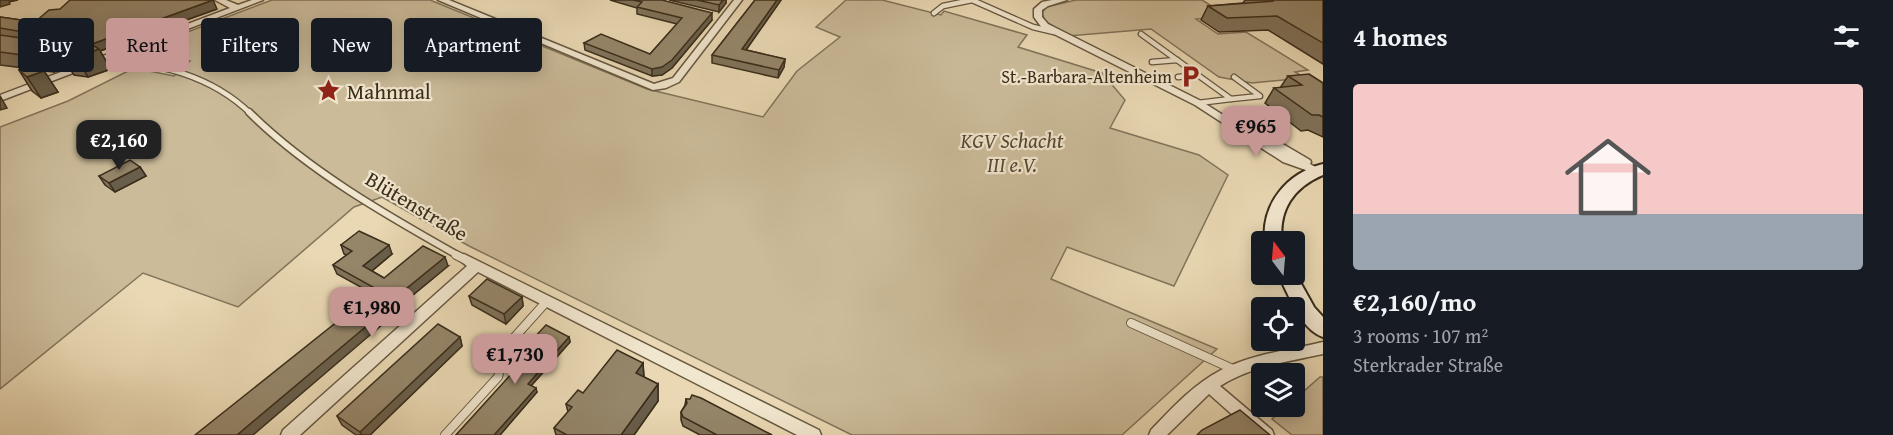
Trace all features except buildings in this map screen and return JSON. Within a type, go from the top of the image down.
[{"type":"street","points":[[219,0],[237,9]]},
{"type":"street","points":[[0,98],[259,0]]},
{"type":"street","points":[[442,0],[653,87],[676,80],[738,0]]},
{"type":"street","points":[[1063,0],[1045,4],[1037,13],[1040,21],[1054,32],[1127,65],[1198,103],[1287,160],[1320,170]]},
{"type":"street","points":[[714,16],[724,18]]},
{"type":"street","name":"Blütenstraße","points":[[94,56],[105,58]]},
{"type":"street","points":[[1271,231],[1275,208],[1291,188],[1320,170]]},
{"type":"street","points":[[289,435],[470,262]]},
{"type":"street","name":"Blütenstraße","points":[[470,262],[813,435]]},
{"type":"street","points":[[1293,285],[1307,312],[1323,329]]},
{"type":"street","points":[[1157,435],[1187,405],[1210,386],[1235,370],[1272,358],[1323,348]]},
{"type":"street","points":[[1210,386],[1266,435]]},
{"type":"lane","points":[[934,14],[943,6],[972,0],[1033,27],[1054,32]]},
{"type":"lane","points":[[1141,34],[1231,99]]},
{"type":"lane","name":"Blütenstraße","points":[[105,58],[177,70],[213,84],[233,99],[289,151],[303,157],[384,214],[470,262]]},
{"type":"lane","points":[[1152,62],[1177,60]]},
{"type":"lane","points":[[1178,77],[1197,75]]},
{"type":"lane","points":[[1198,103],[1260,96],[1234,77]]},
{"type":"lane","points":[[445,435],[498,377],[501,366],[498,359],[503,350],[547,300]]},
{"type":"lane","points":[[1131,323],[1235,370]]},
{"type":"green space","name":"KGV Schacht III e.V.","points":[[272,0],[430,0],[474,18],[404,18],[404,72],[542,72],[542,46],[647,89],[763,117],[797,71],[840,37],[816,27],[846,0],[882,0],[941,15],[944,11],[1027,35],[1018,47],[1102,73],[1125,100],[1110,128],[1199,155],[1228,175],[1174,286],[1067,247],[1051,279],[1217,349],[1122,435],[852,435],[469,246],[382,197],[354,207],[238,307],[143,273],[0,389],[0,127],[68,101],[126,72],[154,72],[174,76],[178,72],[189,72],[189,31],[201,27],[201,72],[299,72],[299,18],[224,18]]},
{"type":"green space","points":[[1076,0],[1202,0],[1228,16],[1196,19],[1218,34],[1246,32],[1308,70],[1295,72],[1305,78],[1252,83],[1219,77],[1151,29],[1068,36],[1045,21],[1042,13],[1046,7]]},
{"type":"green space","points":[[1323,377],[1323,435],[1292,435],[1272,419],[1274,417],[1305,417],[1305,390]]},
{"type":"place","name":"St.-Barbara-Altenheim","points":[[1190,76]]},
{"type":"place","name":"Mahnmal","points":[[329,91]]}]
